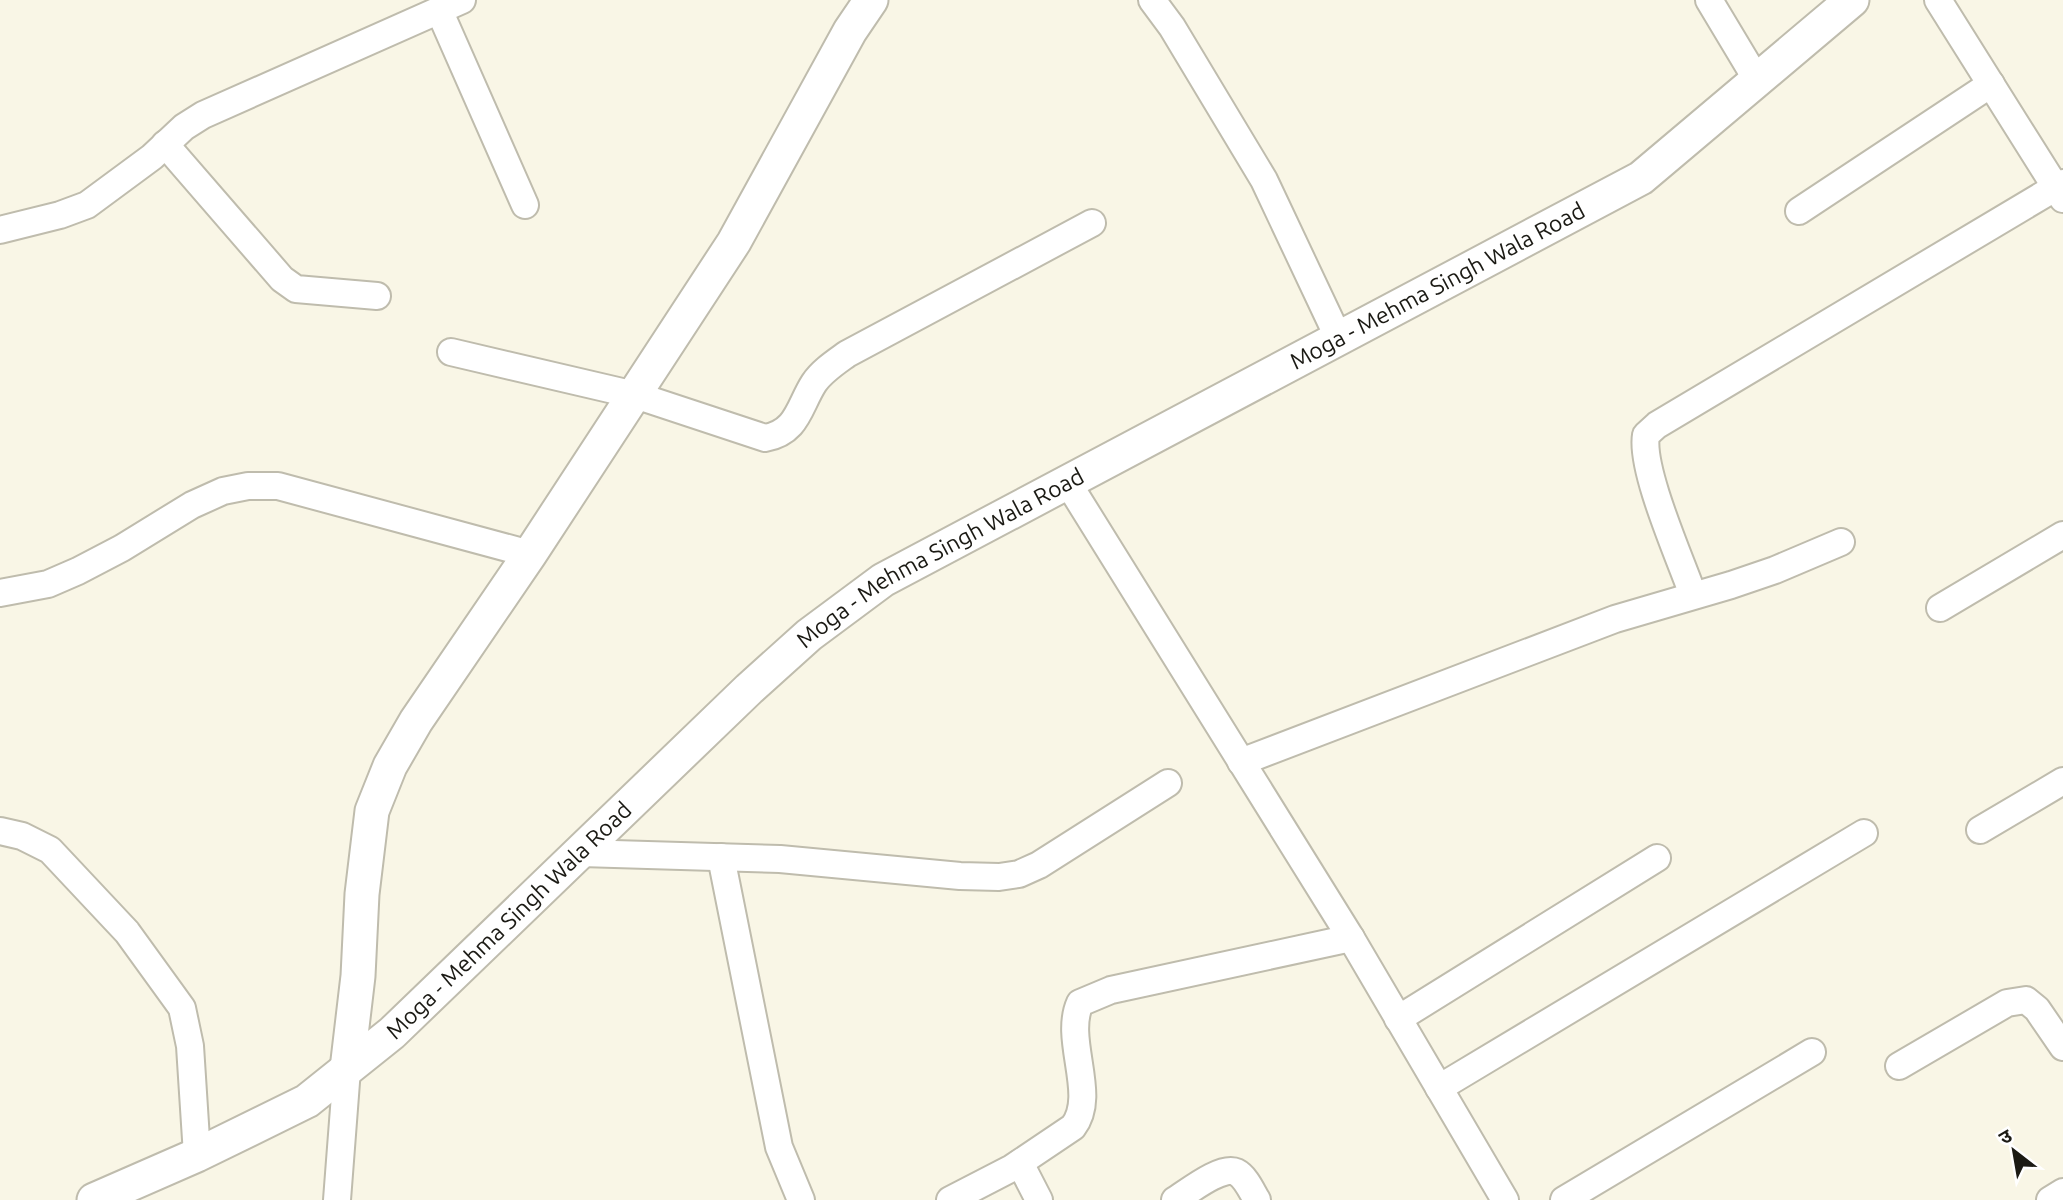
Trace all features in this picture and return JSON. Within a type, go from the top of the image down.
[{"type":"street","points":[[337,1200],[347,1069],[358,976],[362,894],[372,811],[390,766],[416,722],[530,554],[734,242],[850,32],[871,0]]},
{"type":"street","points":[[1152,0],[1172,27],[1264,180],[1339,339]]},
{"type":"street","points":[[1709,0],[1757,80]]},
{"type":"street","name":"Moga - Mehma Singh Wala Road","points":[[94,1200],[197,1155],[307,1101],[392,1033],[749,689],[809,635],[883,580],[1641,178],[1852,0]]},
{"type":"street","points":[[1693,595],[1649,471],[1644,447],[1646,435],[1657,425],[2061,190],[1938,0]]},
{"type":"street","points":[[0,230],[60,215],[87,205],[130,174],[184,127],[203,116],[450,5],[525,205]]},
{"type":"street","points":[[1799,211],[1991,84]]},
{"type":"street","points":[[165,144],[282,279],[296,289],[377,296]]},
{"type":"street","points":[[451,352],[635,395],[765,438],[778,436],[791,425],[804,405],[813,383],[847,354],[1092,223]]},
{"type":"street","points":[[1068,482],[1351,939],[1505,1200]]},
{"type":"street","points":[[0,593],[48,584],[122,548],[192,505],[223,491],[248,486],[278,486],[530,554]]},
{"type":"street","points":[[1940,608],[2063,535]]},
{"type":"street","points":[[1241,762],[1615,619],[1775,570],[1841,542]]},
{"type":"street","points":[[1980,830],[2063,781]]},
{"type":"street","points":[[580,853],[780,859],[960,876],[999,877],[1019,874],[1039,865],[1168,783]]},
{"type":"street","points":[[0,831],[22,836],[50,850],[127,932],[182,1008],[190,1046],[197,1155]]},
{"type":"street","points":[[1439,1088],[1864,833]]},
{"type":"street","points":[[721,857],[779,1147],[801,1200]]},
{"type":"street","points":[[1398,1019],[1657,859]]},
{"type":"street","points":[[950,1200],[1020,1163],[1073,1127],[1081,1117],[1075,1028],[1075,1013],[1080,1003],[1111,990],[1351,939]]},
{"type":"street","points":[[1899,1066],[2007,1003],[2025,1000],[2037,1009],[2063,1047]]},
{"type":"street","points":[[1564,1200],[1812,1052]]},
{"type":"street","points":[[1020,1163],[1039,1200]]},
{"type":"street","points":[[1175,1200],[1224,1171],[1236,1172],[1245,1180],[1257,1200]]},
{"type":"street","points":[[2050,1200],[2063,1192]]}]
